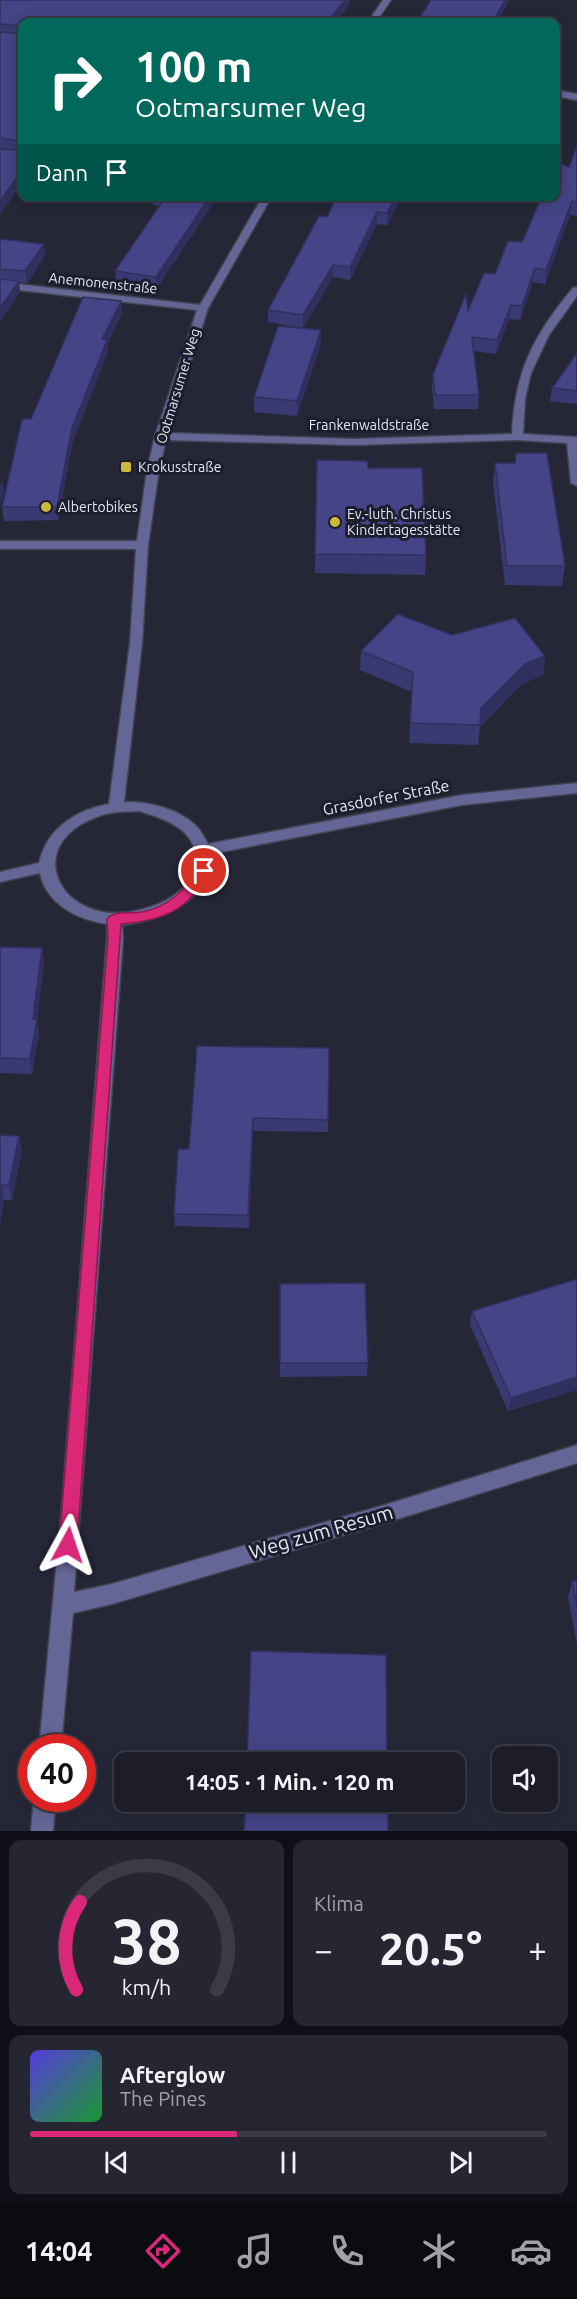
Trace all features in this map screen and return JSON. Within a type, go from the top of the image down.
[{"type":"street","points":[[375,18],[387,0]]},
{"type":"street","points":[[560,94],[577,97]]},
{"type":"street","name":"Ootmarsumer Weg","points":[[116,807],[136,643],[142,545],[153,470],[161,436],[202,308],[265,201]]},
{"type":"street","name":"Anemonenstraße","points":[[0,285],[202,308]]},
{"type":"street","points":[[517,438],[522,386],[534,354],[568,300],[577,290]]},
{"type":"street","name":"Frankenwaldstraße","points":[[161,436],[353,442],[517,438],[574,440]]},
{"type":"street","points":[[574,440],[577,483]]},
{"type":"street","points":[[0,545],[142,545]]},
{"type":"street","name":"Grasdorfer Straße","points":[[204,850],[462,800],[577,788]]},
{"type":"street","points":[[116,807],[151,808],[182,820],[197,834],[204,850],[204,871],[192,890],[171,907],[144,917],[114,919],[92,916],[73,908],[58,897],[49,883],[45,867],[48,850],[58,835],[84,817],[116,807]]},
{"type":"street","points":[[0,877],[45,867]]},
{"type":"street","points":[[51,1734],[108,1034],[115,939],[114,919]]},
{"type":"street","name":"Weg zum Resum","points":[[63,1605],[112,1594],[296,1540],[577,1454]]},
{"type":"street","points":[[42,1831],[44,1812]]},
{"type":"building","points":[[0,0],[345,0],[330,18],[18,18],[18,26],[0,24]]},
{"type":"building","points":[[431,0],[505,0],[495,18],[420,18]]},
{"type":"building","points":[[0,32],[18,34],[18,140],[0,138]]},
{"type":"building","points":[[577,146],[577,202],[572,201],[546,270],[535,268],[522,306],[511,305],[497,340],[472,337],[479,395],[435,395],[433,374],[466,294],[468,311],[484,273],[495,274],[508,241],[522,242],[540,201],[560,201],[560,163],[569,167]]},
{"type":"building","points":[[0,149],[18,150],[18,176],[0,201]]},
{"type":"building","points":[[163,201],[207,201],[156,277],[115,271]]},
{"type":"building","points":[[335,201],[393,201],[387,213],[377,212],[350,267],[333,265],[303,315],[268,310],[319,216],[327,217]]},
{"type":"building","points":[[0,239],[44,244],[25,271],[0,269]]},
{"type":"building","points":[[0,279],[19,281],[0,308]]},
{"type":"building","points":[[83,297],[121,301],[102,339],[107,340],[72,428],[57,507],[2,507],[22,419],[31,419]]},
{"type":"building","points":[[278,326],[321,330],[297,401],[254,397]]},
{"type":"building","points":[[577,353],[577,391],[552,388]]},
{"type":"building","points":[[516,453],[547,453],[565,566],[507,566],[495,463],[515,463]]},
{"type":"building","points":[[317,460],[368,461],[368,468],[422,468],[426,555],[315,554]]},
{"type":"building","points":[[398,614],[452,635],[515,618],[545,656],[525,664],[481,708],[480,725],[410,723],[413,672],[361,651]]},
{"type":"building","points":[[0,947],[42,948],[33,1019],[37,1019],[30,1059],[0,1058]]},
{"type":"building","points":[[197,1046],[329,1048],[328,1120],[253,1118],[248,1215],[174,1214],[178,1149],[189,1149]]},
{"type":"building","points":[[0,1135],[19,1136],[9,1185],[1,1185],[0,1192]]},
{"type":"building","points":[[577,1279],[577,1377],[511,1398],[472,1311]]},
{"type":"building","points":[[365,1283],[368,1363],[280,1363],[280,1284]]},
{"type":"building","points":[[572,1581],[577,1581],[577,1605]]},
{"type":"building","points":[[251,1651],[386,1655],[387,1752],[247,1752]]},
{"type":"building","points":[[245,1812],[388,1812],[388,1831],[244,1831]]},
{"type":"place","name":"Krokusstraße","points":[[126,467]]},
{"type":"place","name":"Albertobikes","points":[[46,507]]},
{"type":"place","name":"Ev.-luth. Christus Kindertagesstätte","points":[[335,522]]},
{"type":"route","points":[[68,1545],[115,939],[114,919],[144,917],[171,907],[192,890],[204,871]]}]
